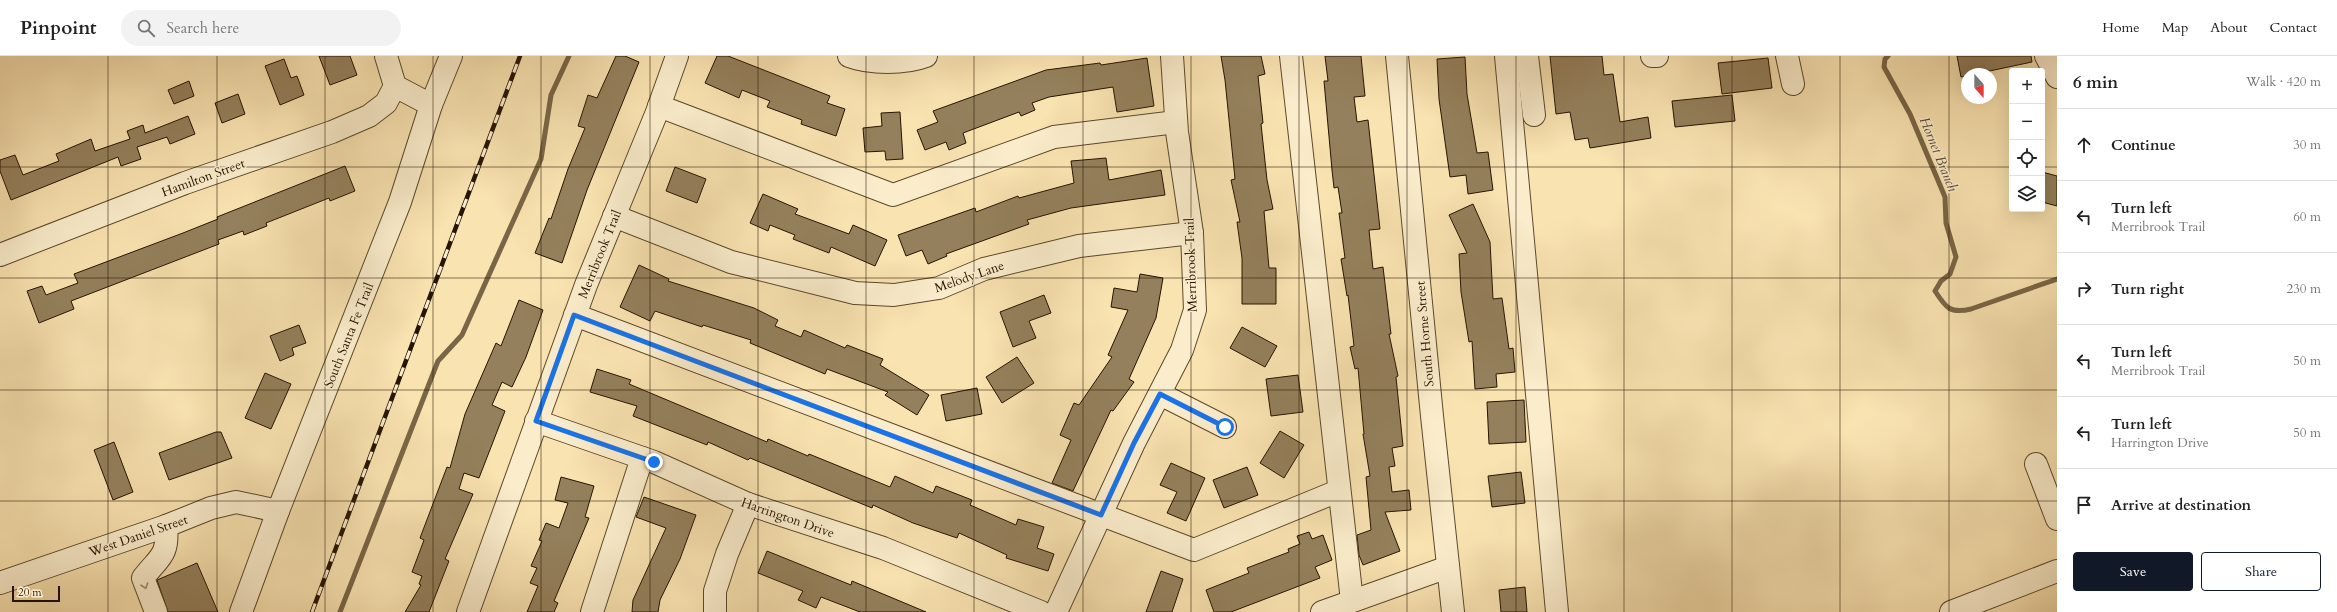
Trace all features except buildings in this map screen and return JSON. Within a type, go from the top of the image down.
[{"type":"street","name":"South Santa Fe Trail","points":[[241,612],[278,511],[400,202],[431,105],[451,56]]},
{"type":"street","name":"Merribrook Trail","points":[[468,612],[574,315],[659,106],[677,56]]},
{"type":"street","points":[[849,56],[884,62],[919,59],[926,56]]},
{"type":"street","name":"Merribrook Trail","points":[[1056,612],[1134,443],[1182,350],[1195,310],[1192,234],[1176,122],[1172,56]]},
{"type":"street","points":[[1291,56],[1338,491],[1352,601]]},
{"type":"street","name":"South Horne Street","points":[[1397,56],[1448,567],[1454,612]]},
{"type":"street","points":[[1506,56],[1557,612]]},
{"type":"street","points":[[1527,56],[1534,115]]},
{"type":"street","points":[[1652,56],[1657,56]]},
{"type":"street","points":[[1787,56],[1793,84]]},
{"type":"street","points":[[2046,56],[2057,77]]},
{"type":"street","points":[[389,57],[395,86],[431,105]]},
{"type":"street","name":"Hamilton Street","points":[[0,255],[185,183],[332,132],[369,116],[386,103],[395,86]]},
{"type":"street","points":[[659,106],[892,196],[1054,136],[1176,122]]},
{"type":"street","name":"Melody Lane","points":[[614,216],[731,262],[855,293],[894,295],[939,288],[984,269],[1071,248],[1192,234]]},
{"type":"street","points":[[574,315],[1194,550],[1338,491]]},
{"type":"street","points":[[1160,394],[1225,427]]},
{"type":"street","name":"Harrington Drive","points":[[536,421],[642,458],[748,504],[883,548],[1041,612]]},
{"type":"street","points":[[592,612],[642,458]]},
{"type":"street","points":[[2036,464],[2057,519]]},
{"type":"street","name":"West Daniel Street","points":[[0,583],[167,534],[211,508],[236,502],[278,511]]},
{"type":"street","points":[[721,610],[715,592],[722,569],[748,504]]},
{"type":"street","points":[[156,612],[143,578],[159,560],[167,534]]},
{"type":"street","points":[[1322,612],[1448,567]]},
{"type":"street","points":[[1951,612],[2057,571]]},
{"type":"waterway","points":[[340,612],[438,361],[462,335],[541,159],[551,95],[569,56]]},
{"type":"waterway","name":"Hornet Branch","points":[[1888,56],[1885,59],[1884,67],[1910,114],[1945,197],[1946,223],[1956,257],[1950,274],[1941,281],[1935,291],[1942,302],[1953,310],[1958,311],[1971,309],[2057,279]]},
{"type":"railway","points":[[312,612],[520,56]]},
{"type":"route","points":[[654,462],[536,421],[574,315],[1101,515],[1134,443],[1160,394],[1225,427]]}]
